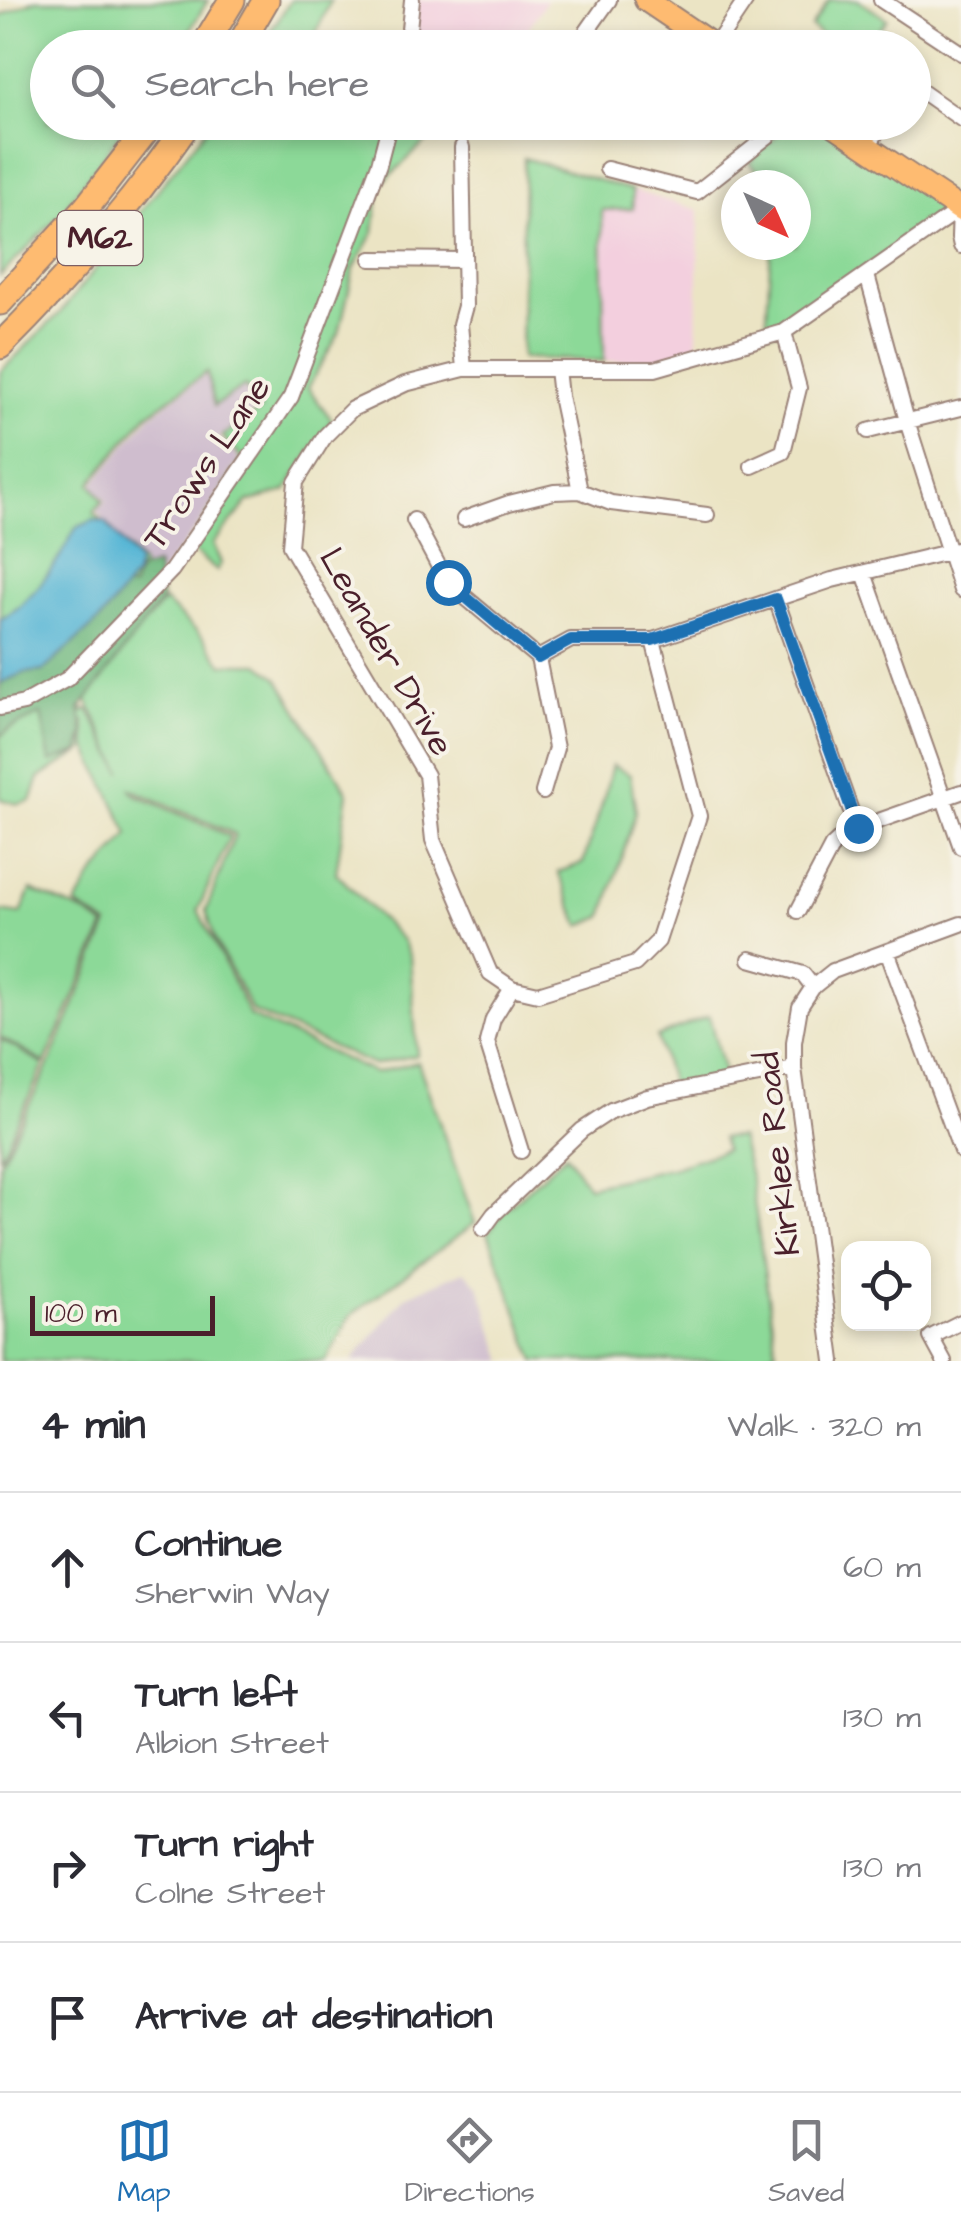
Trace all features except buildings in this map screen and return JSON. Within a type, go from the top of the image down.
[{"type":"highway","points":[[213,30],[232,0]]},
{"type":"highway","points":[[248,30],[266,0]]},
{"type":"highway","name":"M62","points":[[0,302],[86,208],[139,140]]},
{"type":"highway","name":"M62","points":[[0,346],[108,229],[175,140]]},
{"type":"main road","points":[[646,0],[691,30]]},
{"type":"main road","points":[[857,140],[961,209]]},
{"type":"street","points":[[408,30],[412,0]]},
{"type":"street","points":[[588,30],[609,0]]},
{"type":"street","points":[[727,30],[746,0]]},
{"type":"street","points":[[881,0],[926,30]]},
{"type":"street","points":[[931,33],[961,53]]},
{"type":"street","points":[[931,98],[961,118]]},
{"type":"street","name":"Trows Lane","points":[[0,708],[24,703],[67,680],[172,570],[292,397],[385,140]]},
{"type":"street","points":[[607,168],[697,192],[763,140]]},
{"type":"street","points":[[867,147],[872,140]]},
{"type":"street","points":[[462,148],[465,306],[460,324],[464,369]]},
{"type":"street","points":[[961,209],[961,246]]},
{"type":"street","name":"Leander Drive","points":[[512,988],[490,973],[433,840],[426,775],[290,546],[296,482],[325,436],[352,409],[405,384],[464,369],[655,370],[784,332],[961,209]]},
{"type":"street","points":[[371,259],[464,260]]},
{"type":"street","points":[[867,275],[907,421],[954,550],[961,590]]},
{"type":"street","points":[[752,466],[783,452],[798,388],[784,332]]},
{"type":"street","points":[[557,369],[580,491]]},
{"type":"street","points":[[868,431],[961,408]]},
{"type":"street","points":[[464,519],[508,503],[554,492],[580,491],[611,503],[707,515]]},
{"type":"street","points":[[414,520],[448,582],[538,658],[556,748],[543,792]]},
{"type":"street","points":[[538,658],[571,640],[652,640],[864,572],[954,550]]},
{"type":"street","points":[[864,572],[961,846]]},
{"type":"street","points":[[776,599],[858,828]]},
{"type":"street","points":[[521,1151],[487,1042],[493,1019],[512,988],[538,994],[635,964],[658,941],[699,816],[652,640]]},
{"type":"street","points":[[798,911],[832,846],[848,832],[961,792]]},
{"type":"street","points":[[750,960],[803,974],[813,986],[833,971],[961,924]]},
{"type":"street","points":[[887,951],[961,1151]]},
{"type":"street","name":"Kirklee Road","points":[[813,986],[800,1007],[794,1068],[833,1361]]},
{"type":"street","points":[[482,1230],[582,1130],[611,1111],[647,1097],[794,1068]]},
{"type":"street","points":[[944,1361],[931,1336],[961,1322]]},
{"type":"shaded area","points":[[418,0],[547,0],[530,30],[415,30]]},
{"type":"shaded area","points":[[524,158],[699,210],[697,348],[664,363],[521,358]]},
{"type":"shaded area","points":[[207,374],[213,408],[244,388],[257,409],[218,437],[239,459],[199,525],[153,583],[97,511],[106,501],[92,485],[150,416]]},
{"type":"shaded area","points":[[464,1271],[479,1286],[504,1361],[352,1361],[406,1296]]},
{"type":"green space","points":[[35,0],[208,0],[190,30],[30,30],[30,140],[115,140],[57,218],[0,276],[0,16]]},
{"type":"green space","points":[[291,0],[331,0],[317,30],[271,30]]},
{"type":"green space","points":[[829,0],[858,0],[887,19],[878,30],[811,27]]},
{"type":"green space","points":[[197,140],[428,140],[380,185],[374,232],[354,268],[339,333],[308,388],[332,420],[286,491],[248,502],[213,544],[221,563],[217,571],[189,548],[242,459],[222,436],[261,410],[245,386],[214,406],[207,372],[146,416],[91,483],[103,501],[94,512],[141,563],[148,581],[82,691],[83,712],[88,709],[122,772],[84,694],[164,601],[204,638],[222,664],[259,664],[278,678],[348,793],[336,873],[402,940],[410,957],[417,1055],[373,1065],[252,1011],[215,940],[206,910],[235,834],[131,789],[134,794],[230,836],[198,910],[250,1016],[374,1073],[418,1062],[475,1223],[351,1315],[326,1361],[0,1361],[0,1163],[50,1063],[108,925],[76,905],[90,880],[129,834],[87,748],[84,720],[84,750],[39,778],[31,801],[18,804],[0,799],[0,372],[60,313]]},
{"type":"green space","points":[[772,140],[848,140],[940,200],[941,213],[781,330],[766,332],[770,260],[811,260],[811,170],[756,170],[749,163]]},
{"type":"green space","points":[[524,158],[632,190],[633,209],[602,210],[604,361],[521,358]]},
{"type":"green space","points":[[156,565],[162,600],[80,709],[84,734],[79,752],[50,762],[41,714],[0,737],[0,673],[115,587],[132,588],[139,570]]},
{"type":"green space","points":[[612,765],[630,775],[636,812],[603,917],[580,926],[558,872],[583,863]]},
{"type":"green space","points":[[31,890],[82,911],[105,926],[45,1063],[0,1037],[0,911],[21,914]]},
{"type":"green space","points":[[709,1016],[724,1073],[719,1078],[672,1088],[657,1037]]},
{"type":"green space","points":[[0,1039],[44,1065],[0,1158]]},
{"type":"green space","points":[[740,1137],[751,1180],[776,1351],[766,1354],[762,1361],[535,1361],[488,1233],[503,1212],[566,1154],[588,1186],[674,1167],[725,1150],[722,1138]]},
{"type":"water","points":[[94,520],[106,522],[138,563],[135,576],[101,619],[43,671],[24,673],[0,683],[0,620],[39,586],[76,528]]},
{"type":"route","points":[[448,582],[538,658],[571,640],[652,640],[776,599],[858,828]]}]
